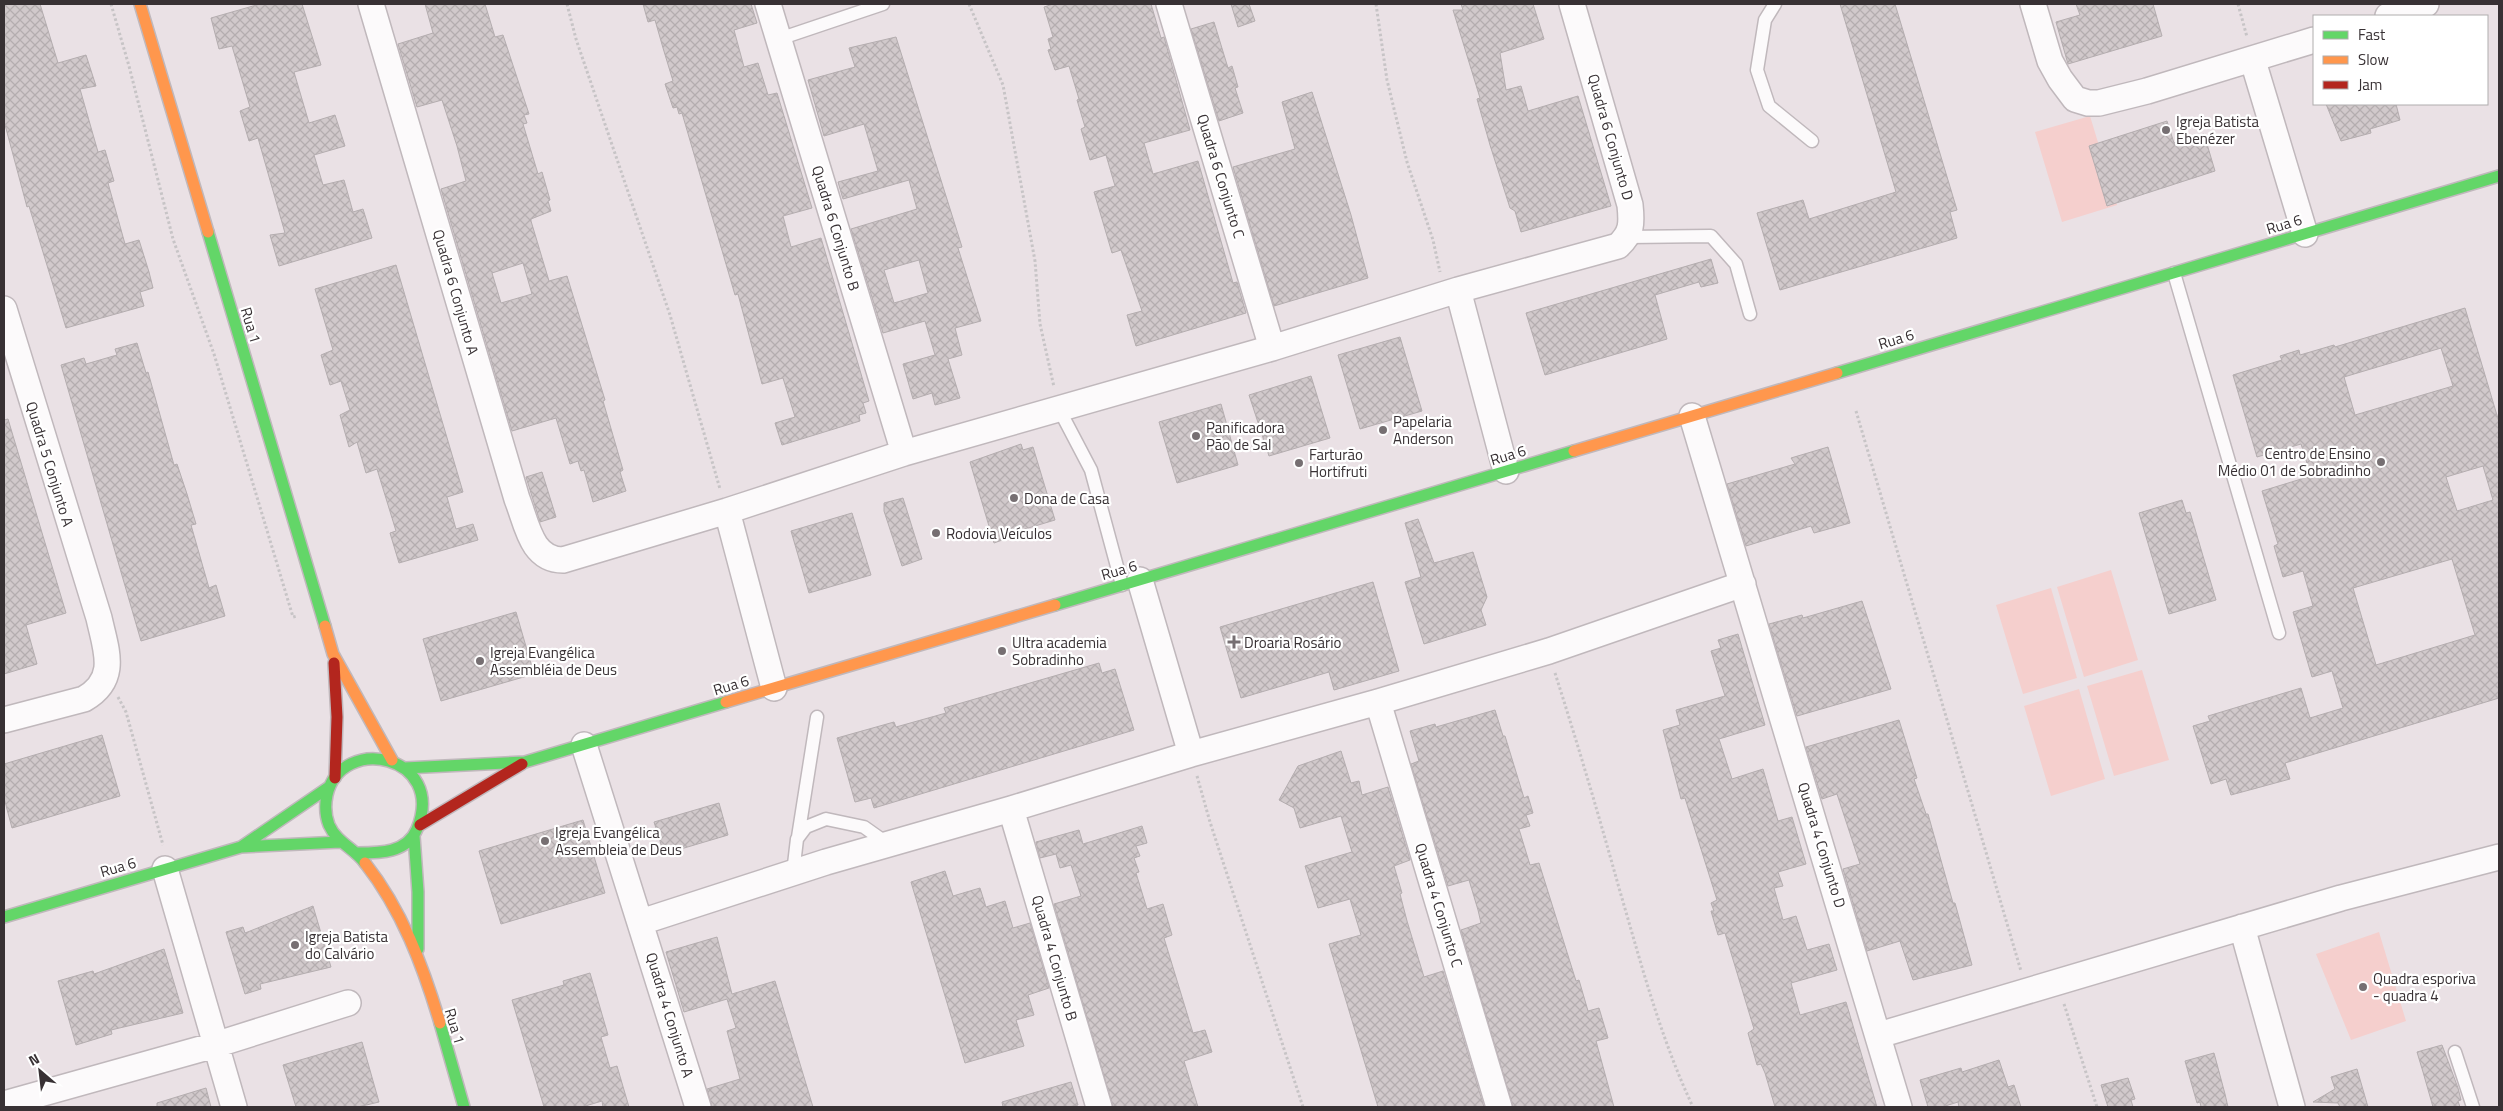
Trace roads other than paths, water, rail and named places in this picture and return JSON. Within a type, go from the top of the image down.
[{"type":"street","name":"Rua 1","points":[[140,4],[333,654]]},
{"type":"street","name":"Quadra 6 Conjunto A","points":[[371,4],[517,499],[535,546],[542,555],[552,560],[563,560],[727,511]]},
{"type":"street","name":"Quadra 6 Conjunto B","points":[[768,4],[904,453]]},
{"type":"street","name":"Quadra 6 Conjunto C","points":[[1170,4],[1272,348]]},
{"type":"street","name":"Quadra 6 Conjunto D","points":[[1572,4],[1630,205],[1632,225],[1628,237]]},
{"type":"street","points":[[2032,4],[2050,61],[2071,95],[2088,103],[2099,103],[2131,95],[2253,61],[2313,40]]},
{"type":"street","points":[[2391,15],[2426,4]]},
{"type":"street","points":[[2253,61],[2305,234]]},
{"type":"street","name":"Rua 6","points":[[405,768],[525,762],[2499,176]]},
{"type":"street","points":[[774,688],[727,511],[904,453],[1272,348],[1452,292],[1618,246],[1628,237]]},
{"type":"street","points":[[1452,292],[1506,471]]},
{"type":"street","name":"Quadra 5 Conjunto A","points":[[4,309],[106,649],[106,674],[99,688],[84,699],[4,720]]},
{"type":"street","name":"Quadra 4 Conjunto D","points":[[1692,416],[1879,1035],[1899,1107]]},
{"type":"street","points":[[1131,582],[1191,754]]},
{"type":"street","points":[[641,922],[888,844],[1548,651],[1743,584]]},
{"type":"street","points":[[333,654],[392,760]]},
{"type":"street","points":[[332,782],[346,766],[360,760],[376,758],[392,760],[405,768],[415,779],[422,794],[424,809],[420,825],[414,836],[402,846],[389,853],[373,855],[358,853],[340,842],[331,830],[326,816],[326,801],[332,782],[337,717],[333,654]]},
{"type":"street","name":"Quadra 4 Conjunto C","points":[[1378,702],[1499,1107]]},
{"type":"street","name":"Quadra 4 Conjunto A","points":[[584,745],[698,1107]]},
{"type":"street","name":"Rua 6","points":[[420,825],[525,762]]},
{"type":"street","name":"Rua 6","points":[[241,847],[332,782]]},
{"type":"street","name":"Quadra 4 Conjunto B","points":[[1011,809],[1099,1107]]},
{"type":"street","points":[[414,836],[418,892],[418,953]]},
{"type":"street","name":"Rua 6","points":[[4,917],[241,847],[340,842]]},
{"type":"street","points":[[358,853],[391,902],[418,953]]},
{"type":"street","points":[[1879,1035],[2360,892],[2499,857]]},
{"type":"street","points":[[165,869],[234,1107]]},
{"type":"street","points":[[2242,927],[2292,1107]]},
{"type":"street","name":"Rua 1","points":[[418,953],[464,1107]]},
{"type":"street","points":[[4,1104],[215,1045],[348,1003]]},
{"type":"lane","points":[[779,38],[883,4]]},
{"type":"lane","points":[[1775,4],[1765,20],[1757,70],[1768,106],[1812,141]]},
{"type":"lane","points":[[1628,237],[1711,236],[1736,264],[1750,314]]},
{"type":"lane","points":[[2174,273],[2279,633]]},
{"type":"lane","points":[[1059,409],[1091,470],[1131,582]]},
{"type":"lane","points":[[793,873],[817,717]]},
{"type":"lane","points":[[798,839],[806,827],[826,819],[864,827],[888,844]]},
{"type":"lane","points":[[2455,1052],[2473,1107]]},
{"type":"place","name":"Igreja Batista Ebenézer","points":[[2166,130]]},
{"type":"place","name":"Papelaria Anderson","points":[[1383,430]]},
{"type":"place","name":"Panificadora Pão de Sal","points":[[1196,436]]},
{"type":"place","name":"Centro de Ensino Médio 01 de Sobradinho","points":[[2381,462]]},
{"type":"place","name":"Farturão Hortifruti","points":[[1299,463]]},
{"type":"place","name":"Dona de Casa","points":[[1014,498]]},
{"type":"place","name":"Rodovia Veículos","points":[[936,533]]},
{"type":"place","name":"Droaria Rosário","points":[[1234,642]]},
{"type":"place","name":"Ultra academia Sobradinho","points":[[1002,651]]},
{"type":"place","name":"Igreja Evangélica Assembléia de Deus","points":[[480,661]]},
{"type":"place","name":"Igreja Evangélica Assembleia de Deus","points":[[545,841]]},
{"type":"place","name":"Igreja Batista do Calvário","points":[[295,945]]},
{"type":"place","name":"Quadra esporiva - quadra 4","points":[[2363,987]]}]
